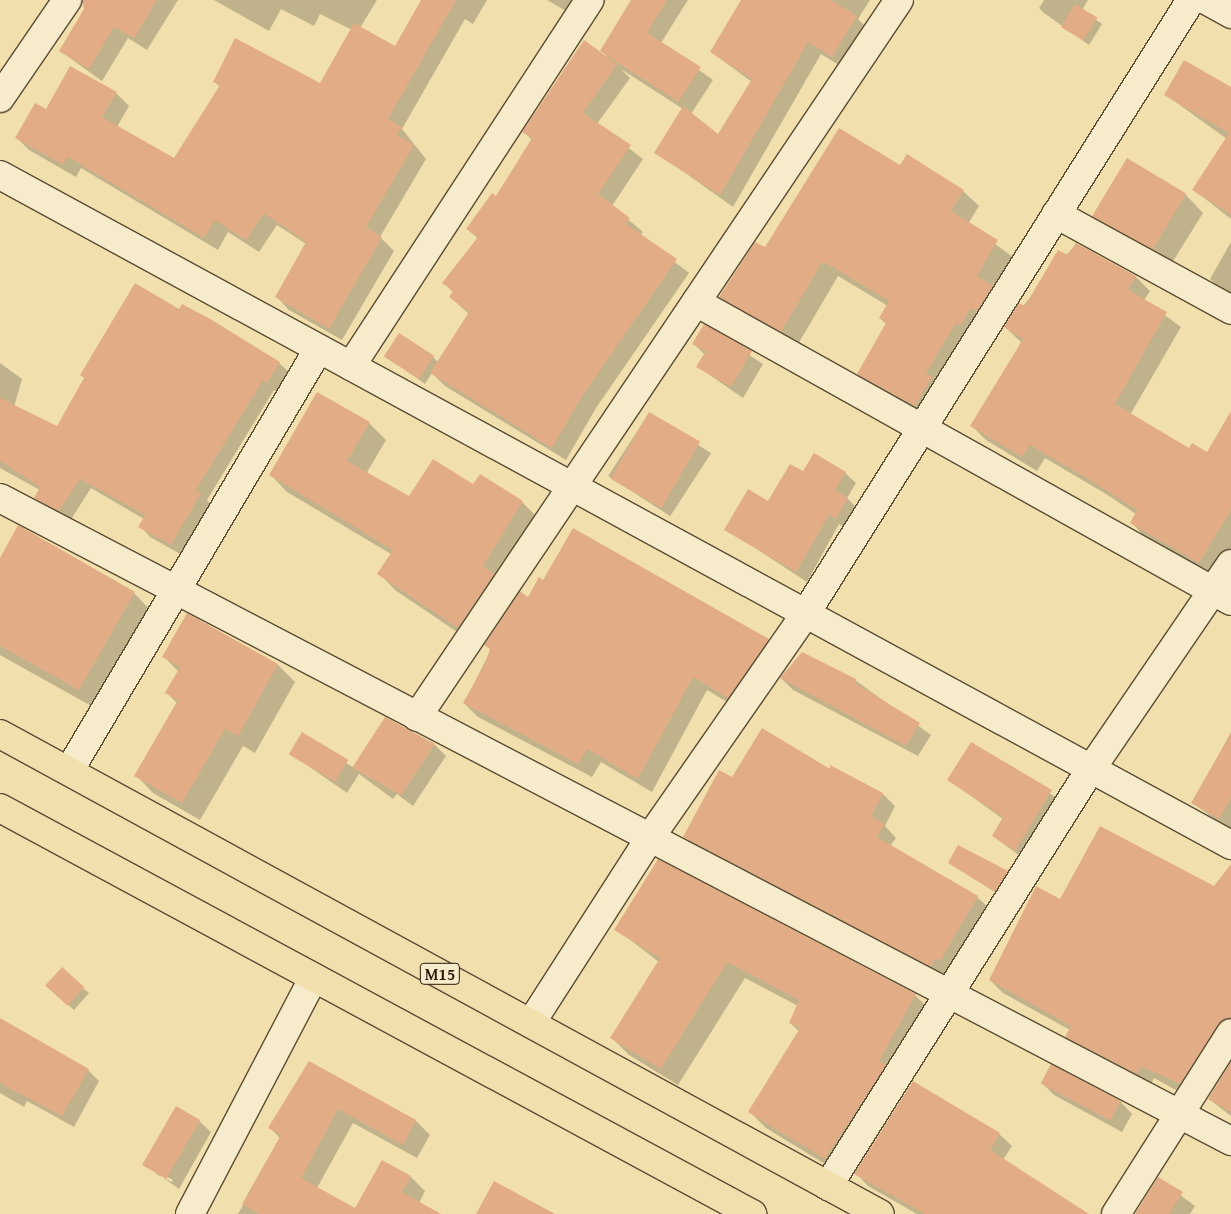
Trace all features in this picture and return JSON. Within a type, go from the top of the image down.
[{"type":"highway","name":"M15","points":[[0,734],[880,1214]]},
{"type":"highway","points":[[0,808],[752,1214]]},
{"type":"street","points":[[0,98],[68,0]]},
{"type":"street","points":[[351,366],[590,0]]},
{"type":"street","points":[[417,717],[899,0]]},
{"type":"street","points":[[531,1024],[649,839],[806,613],[926,427],[1190,0]]},
{"type":"street","points":[[1206,0],[1231,14]]},
{"type":"street","points":[[0,175],[1231,845]]},
{"type":"street","points":[[1056,214],[1231,310]]},
{"type":"street","points":[[696,302],[926,427],[1222,597]]},
{"type":"street","points":[[68,771],[319,348]]},
{"type":"street","points":[[0,498],[950,997],[1231,1141]]},
{"type":"street","points":[[828,1186],[950,997],[1091,769],[1222,597],[1231,564]]},
{"type":"street","points":[[190,1214],[314,977]]},
{"type":"street","points":[[1116,1214],[1178,1113],[1231,1033]]},
{"type":"building","points":[[82,0],[157,0],[134,38],[114,27],[89,69],[59,51],[84,9]]},
{"type":"building","points":[[421,0],[456,0],[388,119],[402,127],[397,135],[414,145],[366,227],[382,237],[329,329],[275,297],[306,242],[264,213],[246,240],[215,220],[204,238],[68,157],[63,165],[15,138],[35,103],[46,109],[70,66],[117,92],[102,117],[174,158],[220,85],[213,82],[235,38],[320,83],[354,23],[395,46]]},
{"type":"building","points":[[631,0],[667,0],[647,33],[701,67],[678,102],[600,51]]},
{"type":"building","points":[[741,0],[831,0],[857,16],[832,57],[808,42],[720,195],[654,153],[683,106],[718,134],[752,79],[710,52]]},
{"type":"building","points":[[1075,4],[1097,17],[1083,41],[1061,27]]},
{"type":"building","points":[[584,40],[617,64],[583,113],[631,145],[598,194],[630,218],[626,224],[677,259],[583,395],[552,448],[430,373],[469,312],[449,297],[453,291],[442,283],[478,237],[466,229],[492,193],[496,196],[532,138],[522,132]]},
{"type":"building","points":[[1184,60],[1231,87],[1231,215],[1192,190],[1229,133],[1164,95]]},
{"type":"building","points":[[839,128],[900,165],[907,154],[964,190],[951,211],[998,240],[977,276],[993,286],[977,311],[971,308],[960,326],[956,323],[926,373],[932,377],[915,406],[857,374],[886,323],[879,318],[889,301],[833,267],[822,262],[781,332],[719,297],[755,242],[765,247]]},
{"type":"building","points":[[1127,158],[1186,194],[1151,252],[1092,216]]},
{"type":"building","points":[[1076,243],[1136,276],[1128,290],[1167,312],[1115,404],[1189,448],[1192,443],[1207,452],[1231,411],[1231,510],[1199,563],[1130,523],[1137,510],[1090,480],[1030,445],[1022,457],[970,426],[1023,339],[1004,327],[1019,303],[1025,306],[1058,250],[1068,255]]},
{"type":"building","points":[[135,283],[179,309],[182,304],[212,320],[280,362],[267,383],[263,380],[196,490],[201,493],[171,545],[138,527],[145,515],[80,479],[59,511],[34,498],[40,487],[0,461],[0,398],[57,426],[84,378],[80,375]]},
{"type":"building","points":[[704,324],[752,351],[731,387],[696,367],[706,351],[692,344]]},
{"type":"building","points":[[399,333],[434,356],[419,379],[384,356]]},
{"type":"building","points":[[317,392],[370,422],[347,461],[409,496],[433,459],[473,484],[480,474],[523,501],[483,566],[494,574],[458,628],[377,574],[393,550],[269,475]]},
{"type":"building","points":[[649,412],[700,441],[662,508],[610,479]]},
{"type":"building","points":[[814,453],[846,472],[835,490],[848,498],[836,519],[829,515],[796,572],[724,530],[748,489],[768,501],[790,464],[803,471]]},
{"type":"building","points":[[18,525],[135,592],[79,690],[0,646],[0,558]]},
{"type":"building","points":[[573,528],[769,639],[728,698],[693,677],[638,779],[587,749],[578,764],[463,703],[484,666],[490,649],[484,645],[520,591],[528,597],[539,577],[543,580]]},
{"type":"building","points":[[187,613],[278,664],[238,736],[225,729],[182,803],[134,776],[178,700],[165,693],[180,667],[162,657]]},
{"type":"building","points":[[802,652],[856,679],[855,683],[920,723],[906,746],[780,678]]},
{"type":"building","points":[[385,717],[435,744],[401,795],[352,768]]},
{"type":"building","points":[[762,728],[830,769],[830,765],[883,793],[871,816],[884,824],[877,837],[978,896],[940,961],[935,958],[931,967],[683,837],[719,770],[732,777]]},
{"type":"building","points":[[302,732],[348,760],[335,782],[289,754]]},
{"type":"building","points":[[1231,733],[1231,798],[1219,819],[1191,803]]},
{"type":"building","points":[[971,742],[1052,790],[1015,851],[992,836],[1003,817],[947,780]]},
{"type":"building","points":[[1100,826],[1214,886],[1231,864],[1231,1017],[1218,1025],[1180,1084],[1141,1066],[1137,1074],[1065,1037],[1071,1026],[989,980],[1036,886],[1060,899]]},
{"type":"building","points":[[958,845],[1008,871],[995,892],[948,863]]},
{"type":"building","points":[[658,859],[916,994],[879,1061],[886,1065],[825,1159],[748,1112],[800,1028],[789,1023],[799,1000],[727,962],[661,1069],[610,1038],[660,958],[614,930]]},
{"type":"building","points":[[62,967],[84,987],[68,1006],[45,986]]},
{"type":"building","points":[[0,1018],[89,1069],[62,1116],[0,1083]]},
{"type":"building","points":[[309,1061],[416,1120],[403,1145],[338,1109],[301,1178],[355,1208],[382,1160],[411,1176],[402,1192],[441,1214],[259,1214],[242,1204],[281,1135],[268,1128]]},
{"type":"building","points":[[1231,1062],[1231,1112],[1208,1099]]},
{"type":"building","points":[[1051,1064],[1121,1101],[1110,1121],[1041,1083]]},
{"type":"building","points":[[913,1081],[1000,1133],[990,1150],[1089,1214],[925,1214],[854,1174]]},
{"type":"building","points":[[176,1106],[200,1120],[166,1179],[142,1165]]},
{"type":"building","points":[[1158,1177],[1183,1192],[1169,1214],[1135,1214]]},
{"type":"building","points":[[494,1181],[555,1214],[476,1214]]}]
